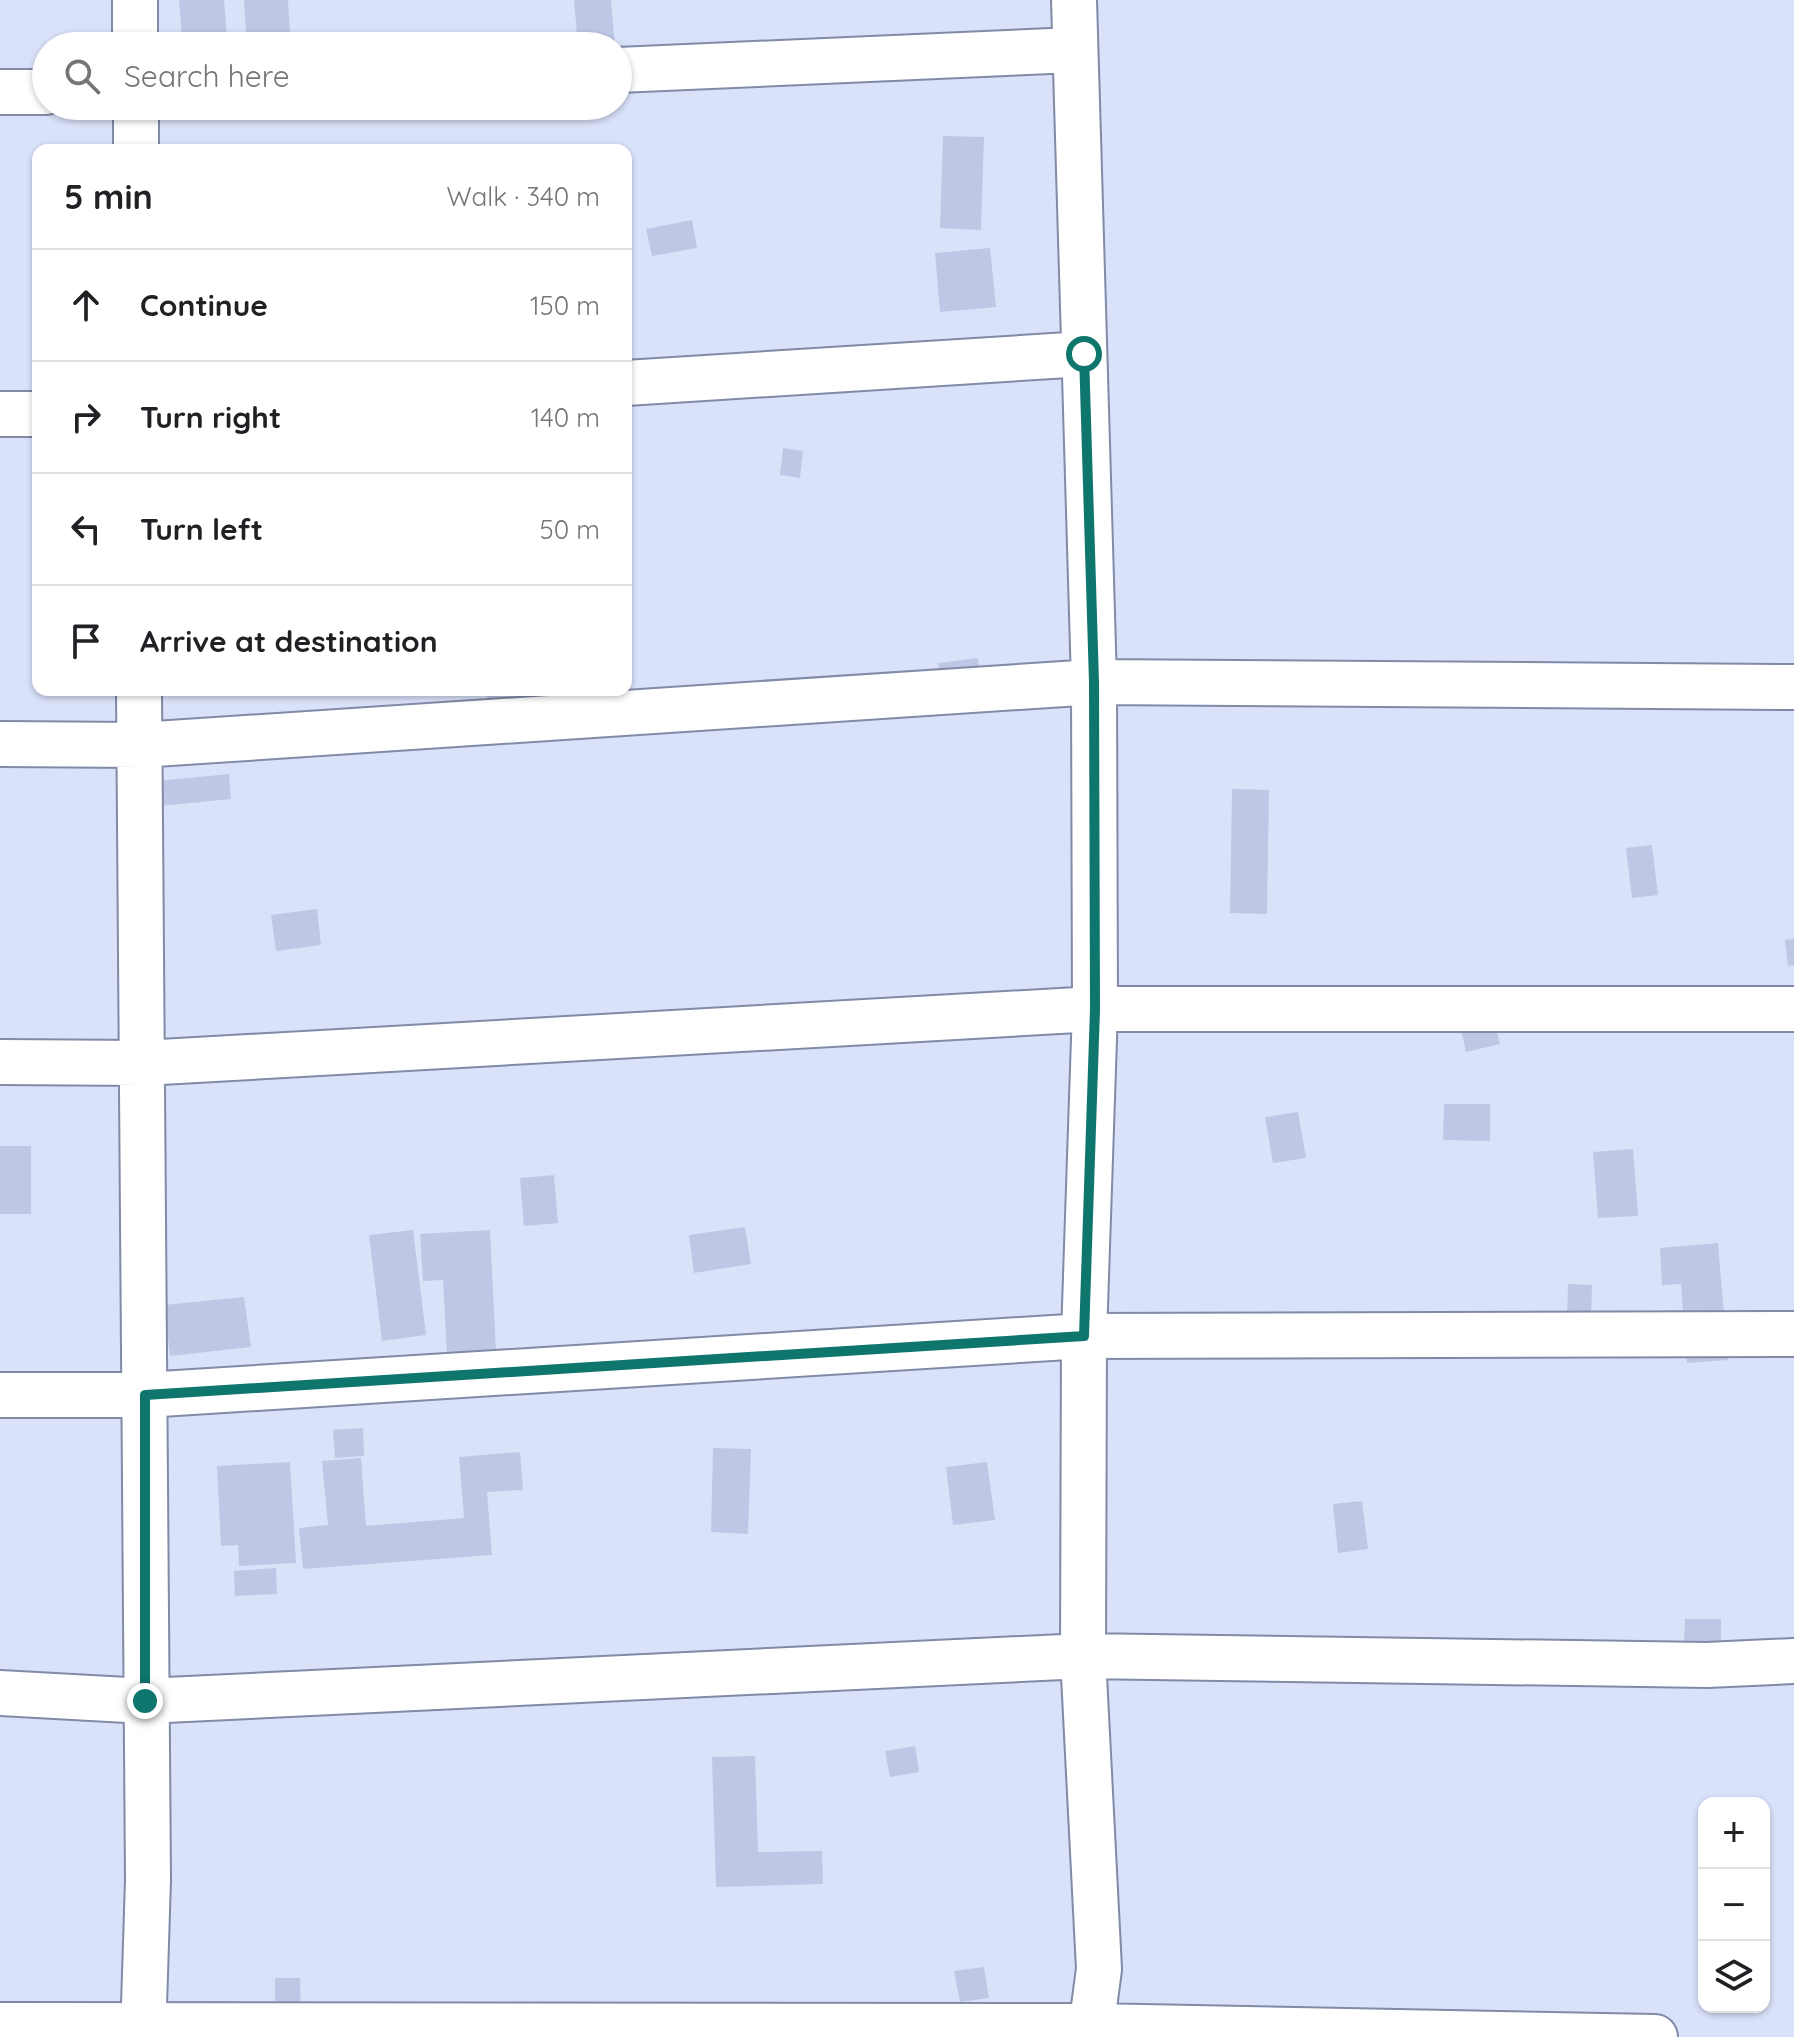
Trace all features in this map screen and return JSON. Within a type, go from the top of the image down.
[{"type":"street","points":[[135,0],[135,32]]},
{"type":"street","points":[[1074,0],[1094,682],[1095,1009],[1084,1336],[1083,1656],[1099,1969],[1091,2031]]},
{"type":"street","points":[[632,69],[1075,50]]},
{"type":"street","points":[[0,92],[32,92]]},
{"type":"street","points":[[136,120],[136,144]]},
{"type":"street","points":[[632,383],[1084,354]]},
{"type":"street","points":[[0,414],[32,414]]},
{"type":"street","points":[[0,744],[140,745],[1094,682],[1794,687]]},
{"type":"street","points":[[139,696],[148,1880],[143,2030]]},
{"type":"street","points":[[0,1062],[143,1063],[1095,1009],[1794,1009]]},
{"type":"street","points":[[0,1395],[145,1395],[1084,1336],[1794,1334]]},
{"type":"street","points":[[0,1693],[145,1701],[1083,1656],[1707,1665],[1794,1661]]},
{"type":"street","points":[[0,2025],[143,2030],[1091,2031],[1655,2037]]},
{"type":"building","points":[[179,0],[224,0],[227,32],[181,32]]},
{"type":"building","points":[[244,0],[288,0],[290,32],[246,32]]},
{"type":"building","points":[[574,0],[611,0],[614,32],[577,32]]},
{"type":"building","points":[[943,136],[984,137],[981,230],[940,228]]},
{"type":"building","points":[[692,220],[697,248],[652,256],[646,229]]},
{"type":"building","points":[[990,248],[996,307],[940,312],[935,253]]},
{"type":"building","points":[[783,448],[803,451],[800,478],[780,475]]},
{"type":"building","points":[[978,658],[981,686],[942,691],[938,663]]},
{"type":"building","points":[[487,696],[525,696],[525,717],[487,717]]},
{"type":"building","points":[[229,774],[231,799],[161,806],[158,781]]},
{"type":"building","points":[[1232,789],[1269,790],[1267,914],[1230,913]]},
{"type":"building","points":[[1652,845],[1658,895],[1632,898],[1626,848]]},
{"type":"building","points":[[317,909],[321,945],[276,951],[271,915]]},
{"type":"building","points":[[1794,939],[1794,965],[1788,966],[1785,940]]},
{"type":"building","points":[[1489,999],[1500,1044],[1466,1052],[1456,1007]]},
{"type":"building","points":[[1444,1104],[1490,1104],[1490,1141],[1443,1140]]},
{"type":"building","points":[[1298,1112],[1306,1158],[1273,1163],[1265,1117]]},
{"type":"building","points":[[0,1146],[31,1146],[31,1214],[0,1214]]},
{"type":"building","points":[[1633,1149],[1638,1216],[1598,1218],[1593,1152]]},
{"type":"building","points":[[554,1175],[558,1223],[524,1226],[520,1178]]},
{"type":"building","points":[[745,1227],[751,1264],[694,1273],[689,1235]]},
{"type":"building","points":[[413,1230],[426,1335],[382,1341],[369,1235]]},
{"type":"building","points":[[490,1230],[497,1370],[448,1373],[443,1280],[423,1281],[420,1234]]},
{"type":"building","points":[[1718,1243],[1728,1360],[1687,1363],[1681,1284],[1662,1285],[1660,1248]]},
{"type":"building","points":[[1568,1284],[1592,1285],[1591,1320],[1567,1319]]},
{"type":"building","points":[[244,1297],[251,1347],[170,1356],[164,1305]]},
{"type":"building","points":[[363,1428],[364,1456],[335,1458],[333,1430]]},
{"type":"building","points":[[713,1448],[751,1449],[748,1534],[711,1532]]},
{"type":"building","points":[[520,1452],[523,1490],[487,1492],[492,1555],[303,1569],[299,1528],[328,1525],[322,1461],[361,1458],[366,1526],[464,1518],[459,1457]]},
{"type":"building","points":[[290,1462],[296,1563],[239,1566],[238,1545],[221,1546],[217,1466]]},
{"type":"building","points":[[987,1462],[995,1520],[953,1525],[946,1467]]},
{"type":"building","points":[[1362,1501],[1368,1549],[1338,1553],[1333,1504]]},
{"type":"building","points":[[276,1568],[277,1594],[235,1596],[234,1571]]},
{"type":"building","points":[[1685,1619],[1721,1619],[1721,1644],[1684,1643]]},
{"type":"building","points":[[915,1746],[919,1772],[890,1777],[885,1751]]},
{"type":"building","points":[[755,1756],[758,1852],[822,1851],[823,1884],[716,1887],[712,1757]]},
{"type":"building","points":[[984,1967],[989,1998],[960,2002],[954,1971]]},
{"type":"building","points":[[275,1978],[300,1978],[301,2019],[275,2020]]},
{"type":"route","points":[[145,1701],[145,1395],[1084,1336],[1095,1009],[1094,682],[1084,354]]}]
